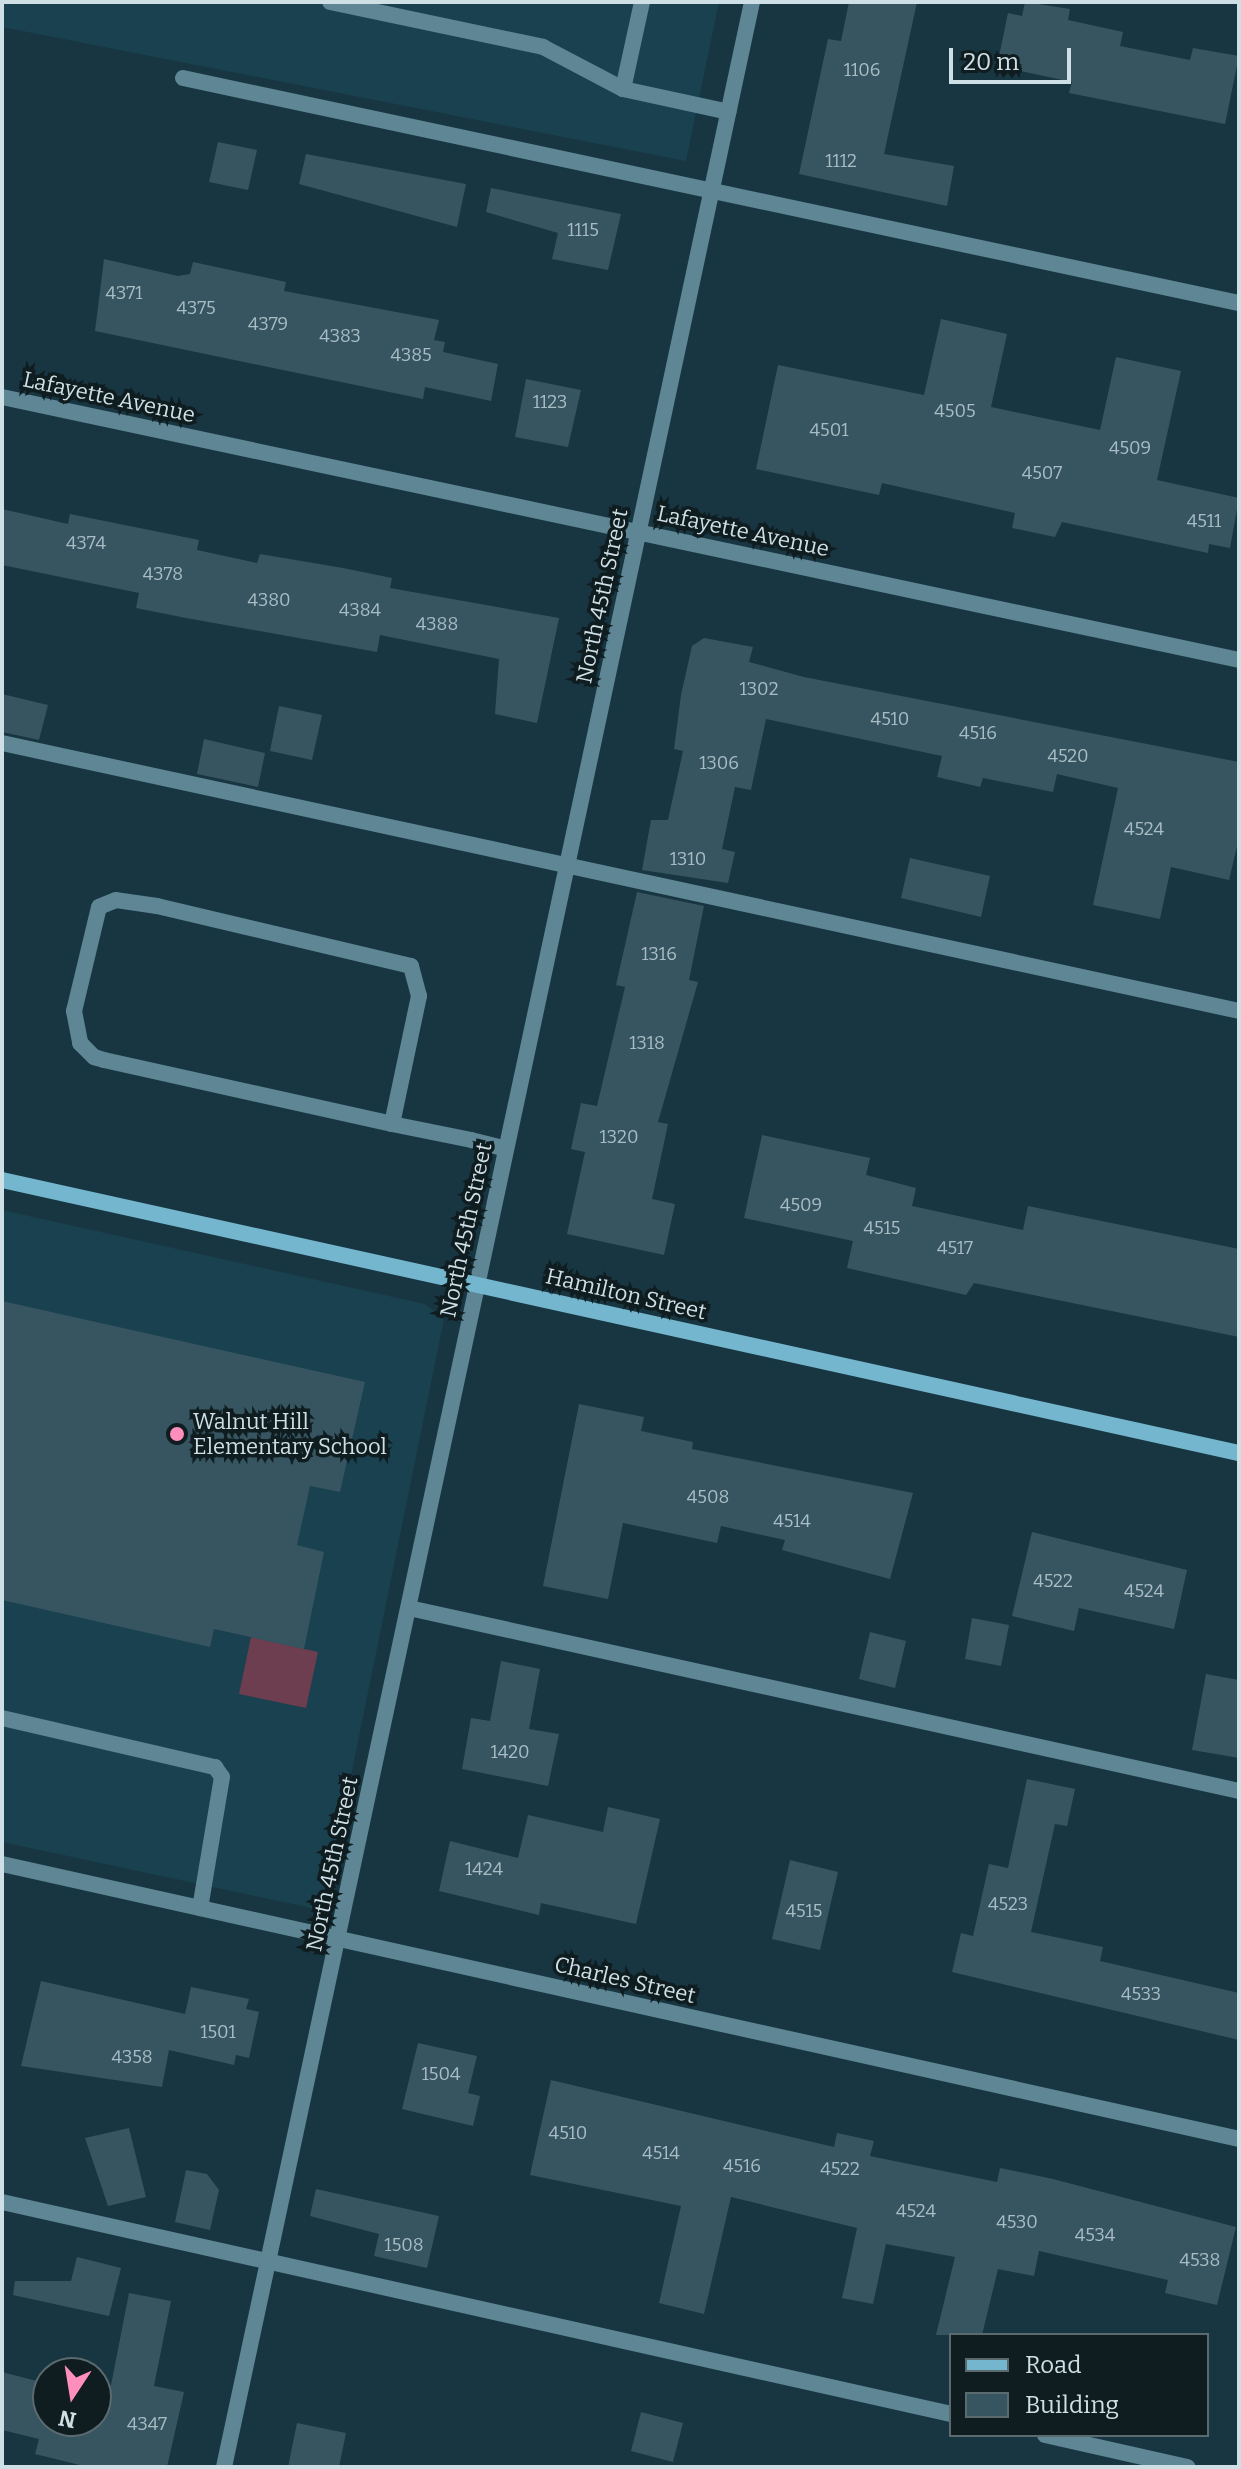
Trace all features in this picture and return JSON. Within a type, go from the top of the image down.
[{"type":"main road","name":"Hamilton Street","points":[[2,1180],[1239,1453]]},
{"type":"street","points":[[330,2],[543,47],[623,89],[729,112]]},
{"type":"street","points":[[623,89],[642,2]]},
{"type":"street","name":"North 45th Street","points":[[224,2467],[752,2]]},
{"type":"street","points":[[183,78],[1239,303]]},
{"type":"street","name":"Lafayette Avenue","points":[[2,397],[1239,660]]},
{"type":"street","points":[[2,743],[1239,1011]]},
{"type":"street","points":[[392,1124],[419,996],[411,966],[157,906],[116,900],[99,907],[74,1011],[80,1043],[94,1057],[392,1124],[506,1149]]},
{"type":"street","points":[[409,1608],[1239,1791]]},
{"type":"street","points":[[2,1718],[215,1767],[222,1777],[200,1908]]},
{"type":"street","name":"Charles Street","points":[[2,1864],[1239,2139]]},
{"type":"street","points":[[2,2202],[949,2414]]},
{"type":"street","points":[[1054,2437],[1187,2467]]},
{"type":"shaded area","points":[[2,2],[719,2],[686,161],[2,27]]},
{"type":"shaded area","points":[[2,1210],[425,1304],[444,1319],[328,1889],[316,1909],[2,1842]]},
{"type":"shaded area","points":[[251,1637],[318,1652],[306,1708],[239,1694]]},
{"type":"building","points":[[849,2],[917,2],[884,154],[954,166],[947,206],[799,174],[828,39],[841,41]]},
{"type":"building","points":[[1025,2],[1070,9],[1068,20],[1123,32],[1120,46],[1190,60],[1193,48],[1239,56],[1225,124],[1069,93],[1072,82],[997,66],[1008,13],[1022,16]]},
{"type":"building","points":[[218,142],[257,150],[248,190],[209,182]]},
{"type":"building","points":[[306,154],[466,184],[457,227],[299,184]]},
{"type":"building","points":[[491,188],[621,214],[608,270],[552,259],[558,233],[486,212]]},
{"type":"building","points":[[104,259],[178,276],[190,274],[193,262],[286,282],[284,291],[439,320],[434,340],[445,342],[443,352],[498,364],[491,401],[425,387],[423,399],[95,331]]},
{"type":"building","points":[[941,319],[1007,334],[991,407],[1100,430],[1116,357],[1181,371],[1157,480],[1239,498],[1230,548],[1209,544],[1208,553],[1062,522],[1055,537],[1012,528],[1015,513],[882,483],[879,495],[756,469],[778,365],[924,395]]},
{"type":"building","points":[[526,379],[581,390],[568,447],[515,437]]},
{"type":"building","points":[[2,509],[68,524],[70,514],[199,540],[197,550],[257,563],[260,554],[343,568],[392,578],[390,588],[559,618],[537,723],[495,714],[499,659],[380,635],[377,652],[186,618],[136,608],[139,593],[2,565]]},
{"type":"building","points":[[704,638],[753,647],[749,662],[804,677],[1239,762],[1239,838],[1229,880],[1171,867],[1160,919],[1093,905],[1118,788],[1057,774],[1053,792],[983,778],[980,787],[937,777],[942,756],[766,719],[751,790],[735,787],[722,849],[735,852],[728,883],[642,870],[651,820],[668,820],[683,751],[674,749],[681,695],[692,646]]},
{"type":"building","points":[[2,694],[48,705],[39,740],[2,732]]},
{"type":"building","points":[[279,706],[322,715],[312,760],[270,751]]},
{"type":"building","points":[[204,739],[265,753],[258,787],[197,774]]},
{"type":"building","points":[[910,858],[990,876],[981,917],[901,898]]},
{"type":"building","points":[[637,892],[704,906],[689,980],[698,982],[658,1122],[668,1124],[652,1199],[675,1204],[664,1255],[567,1234],[585,1152],[571,1149],[581,1103],[597,1106],[625,987],[616,985]]},
{"type":"building","points":[[762,1135],[870,1158],[866,1175],[916,1188],[912,1206],[1023,1230],[1028,1206],[1239,1249],[1239,1337],[974,1283],[966,1295],[847,1268],[853,1241],[744,1218]]},
{"type":"building","name":"Walnut Hill Elementary School","points":[[2,1301],[365,1382],[340,1492],[310,1486],[297,1545],[324,1552],[304,1649],[214,1629],[210,1647],[2,1600]]},
{"type":"building","points":[[579,1404],[644,1417],[641,1431],[693,1442],[692,1449],[913,1493],[890,1579],[782,1550],[785,1540],[721,1526],[717,1543],[623,1523],[608,1599],[543,1586]]},
{"type":"building","points":[[1032,1532],[1187,1570],[1174,1629],[1079,1608],[1074,1631],[1012,1616]]},
{"type":"building","points":[[972,1618],[1009,1625],[1001,1666],[965,1659]]},
{"type":"building","points":[[870,1632],[906,1641],[895,1688],[859,1679]]},
{"type":"building","points":[[501,1661],[540,1669],[529,1729],[559,1734],[548,1786],[462,1769],[471,1718],[490,1721]]},
{"type":"building","points":[[1206,1674],[1239,1680],[1239,1758],[1192,1750]]},
{"type":"building","points":[[1027,1779],[1075,1789],[1067,1826],[1055,1824],[1031,1932],[1103,1947],[1100,1961],[1239,1993],[1239,2040],[952,1972],[961,1933],[973,1936],[989,1864],[1008,1868]]},
{"type":"building","points":[[608,1807],[660,1819],[636,1924],[541,1903],[539,1915],[439,1891],[450,1841],[518,1858],[528,1815],[603,1832]]},
{"type":"building","points":[[790,1860],[838,1872],[820,1950],[772,1939]]},
{"type":"building","points":[[41,1981],[185,2014],[191,1987],[249,1999],[246,2009],[259,2012],[249,2058],[236,2055],[234,2065],[169,2050],[162,2087],[21,2066]]},
{"type":"building","points":[[418,2043],[477,2056],[468,2093],[480,2096],[473,2126],[402,2109]]},
{"type":"building","points":[[551,2080],[834,2147],[837,2133],[874,2141],[870,2156],[997,2182],[1000,2168],[1053,2179],[1236,2227],[1217,2305],[1165,2293],[1168,2280],[1039,2251],[1034,2276],[998,2269],[982,2333],[936,2335],[955,2257],[886,2244],[873,2304],[842,2298],[857,2228],[731,2197],[704,2314],[659,2303],[681,2206],[530,2175]]},
{"type":"building","points":[[129,2128],[146,2197],[108,2206],[85,2138]]},
{"type":"building","points":[[186,2170],[207,2174],[219,2190],[210,2230],[175,2222]]},
{"type":"building","points":[[316,2189],[439,2216],[427,2268],[374,2256],[379,2234],[310,2216]]},
{"type":"building","points":[[77,2257],[121,2268],[109,2316],[13,2295],[15,2281],[71,2281]]},
{"type":"building","points":[[129,2293],[171,2301],[154,2386],[184,2392],[167,2467],[88,2467],[35,2454],[39,2439],[2,2430],[2,2372],[32,2380],[32,2437],[112,2437],[112,2380]]},
{"type":"building","points":[[641,2412],[683,2423],[673,2462],[631,2451]]},
{"type":"building","points":[[297,2423],[346,2433],[339,2467],[288,2467]]},
{"type":"place","name":"Walnut Hill Elementary School","points":[[177,1434]]}]
